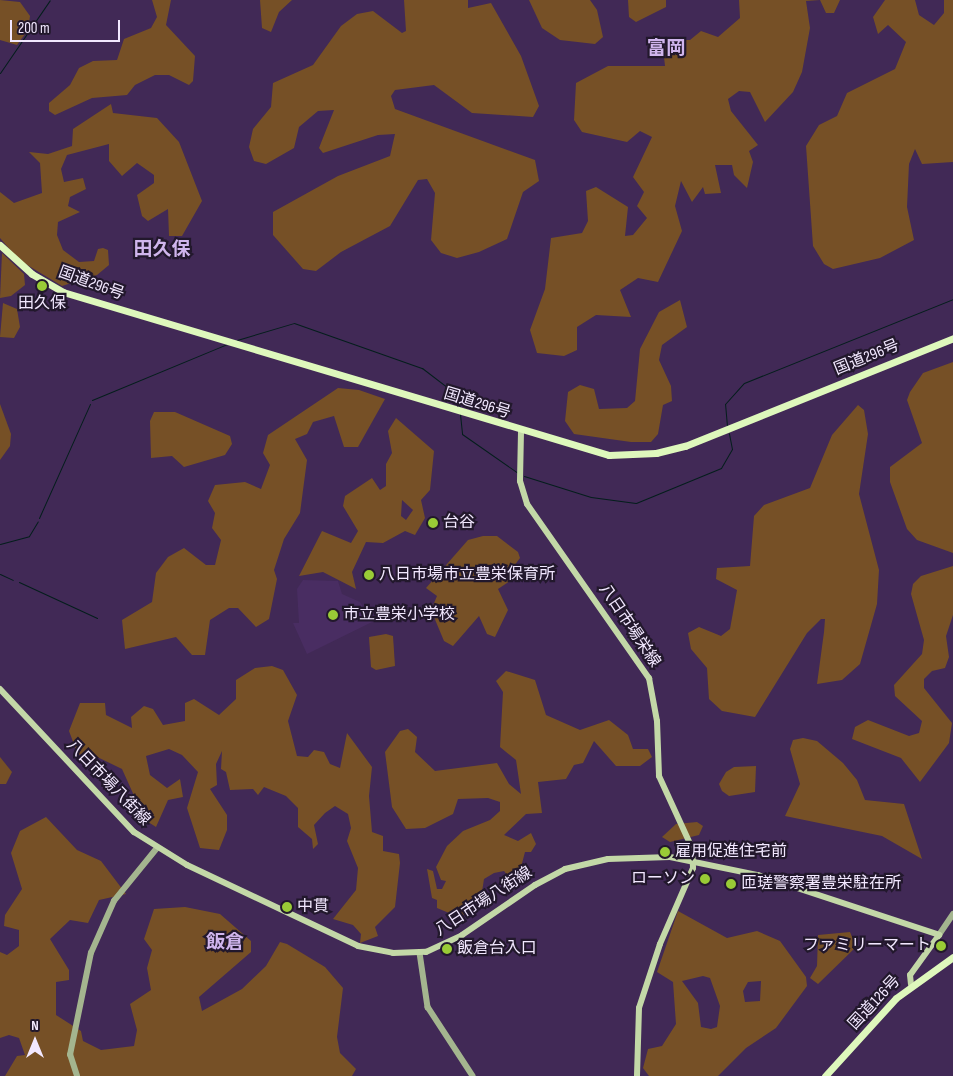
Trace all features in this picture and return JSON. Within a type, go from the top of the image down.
[{"type":"highway","name":"国道296号","points":[[0,245],[32,274],[63,292],[521,432],[609,455],[656,453],[953,338]]},
{"type":"highway","name":"国道126号","points":[[825,1076],[910,984],[953,958]]},
{"type":"main road","name":"八日市場栄線","points":[[521,432],[520,481],[532,514],[649,678],[657,721],[659,776],[689,836],[693,859]]},
{"type":"main road","name":"八日市場八街線","points":[[0,689],[128,827],[157,848],[348,942],[393,953],[420,953],[450,942],[535,884],[574,866],[623,857],[693,859],[758,874],[939,935]]},
{"type":"main road","points":[[637,1076],[639,1008],[693,859]]},
{"type":"main road","points":[[910,984],[910,975],[939,935]]},
{"type":"street","points":[[77,1076],[70,1055],[91,953],[111,905],[157,848]]},
{"type":"street","points":[[939,935],[953,914]]},
{"type":"street","points":[[420,953],[428,1007],[473,1076]]},
{"type":"shaded area","points":[[0,0],[20,2],[30,16],[28,30],[17,45],[0,40]]},
{"type":"shaded area","points":[[152,0],[171,0],[166,25],[195,56],[193,81],[189,85],[169,75],[155,75],[135,85],[127,95],[92,98],[55,115],[49,111],[49,103],[70,85],[79,68],[93,61],[117,60],[124,39],[151,28],[157,17]]},
{"type":"shaded area","points":[[260,0],[292,0],[279,12],[271,32],[262,28]]},
{"type":"shaded area","points":[[404,0],[468,0],[468,8],[491,3],[521,56],[539,106],[533,117],[472,113],[434,85],[395,90],[391,96],[395,109],[535,160],[539,181],[523,192],[507,239],[479,252],[457,258],[441,253],[431,240],[435,193],[427,179],[418,180],[390,226],[341,252],[316,271],[303,269],[273,235],[273,212],[338,176],[390,156],[395,134],[378,135],[323,153],[319,148],[334,110],[318,111],[299,127],[294,148],[266,164],[254,161],[249,147],[253,129],[271,107],[273,83],[313,65],[341,26],[357,14],[373,11],[402,33],[406,31]]},
{"type":"shaded area","points":[[529,0],[590,0],[597,10],[603,37],[595,44],[560,40],[542,28]]},
{"type":"shaded area","points":[[628,0],[666,0],[666,7],[636,22],[629,17]]},
{"type":"shaded area","points":[[739,0],[820,0],[806,1],[810,28],[802,72],[793,92],[765,122],[750,92],[739,91],[728,99],[731,111],[758,145],[749,151],[753,162],[747,188],[734,175],[732,165],[715,165],[721,193],[705,194],[703,187],[692,202],[681,181],[675,206],[682,231],[658,282],[638,278],[620,290],[631,317],[596,315],[577,327],[577,350],[564,356],[537,353],[530,330],[545,289],[551,238],[582,233],[588,221],[586,191],[596,187],[628,207],[625,236],[633,235],[647,218],[637,206],[644,192],[633,177],[652,137],[640,131],[627,142],[582,132],[574,120],[576,83],[608,66],[665,66],[663,48],[673,40],[690,40],[701,31],[718,37],[740,18]]},
{"type":"shaded area","points":[[820,0],[840,0],[834,13],[826,13]]},
{"type":"shaded area","points":[[885,0],[915,0],[919,15],[934,25],[944,13],[944,0],[953,0],[953,162],[922,164],[915,149],[909,164],[907,207],[914,240],[880,258],[833,269],[824,264],[813,246],[806,146],[819,125],[837,116],[847,93],[895,69],[906,42],[888,25],[878,34],[873,17]]},
{"type":"shaded area","points":[[111,104],[113,113],[157,118],[179,142],[202,201],[182,236],[169,236],[168,209],[148,221],[142,216],[137,195],[154,183],[154,175],[137,163],[122,176],[109,161],[109,144],[67,155],[61,169],[64,182],[83,178],[86,189],[70,197],[68,206],[80,212],[58,222],[57,235],[63,250],[79,262],[94,261],[98,249],[108,250],[109,265],[97,275],[62,286],[19,260],[0,238],[0,192],[14,203],[42,193],[40,163],[29,152],[48,154],[72,146],[73,129]]},
{"type":"shaded area","points":[[2,253],[24,274],[25,285],[11,296],[0,298]]},
{"type":"shaded area","points":[[680,300],[687,327],[662,345],[659,360],[671,386],[672,401],[663,405],[658,434],[651,442],[631,442],[574,434],[565,421],[568,392],[580,385],[594,389],[599,409],[627,408],[635,401],[640,349],[659,312]]},
{"type":"shaded area","points":[[3,303],[17,309],[20,327],[14,338],[0,337]]},
{"type":"shaded area","points":[[953,362],[953,553],[917,540],[907,529],[890,482],[890,467],[922,443],[907,400],[910,392],[923,373]]},
{"type":"shaded area","points":[[338,388],[359,390],[385,399],[358,447],[344,447],[334,416],[313,422],[307,434],[295,439],[307,460],[300,513],[284,539],[274,570],[277,579],[269,619],[256,627],[238,608],[229,608],[210,620],[205,655],[192,655],[176,637],[125,649],[122,620],[152,602],[156,573],[168,557],[184,548],[206,565],[215,565],[221,540],[212,528],[215,513],[208,501],[215,485],[245,482],[261,489],[270,465],[263,453],[268,435]]},
{"type":"shaded area","points":[[0,404],[11,434],[10,446],[0,460]]},
{"type":"shaded area","points":[[858,405],[864,410],[868,434],[859,494],[879,570],[877,604],[860,664],[842,680],[817,684],[825,619],[821,619],[807,633],[755,717],[722,711],[709,699],[707,668],[691,649],[688,633],[699,627],[721,636],[730,629],[737,590],[716,579],[717,568],[750,566],[754,516],[764,505],[810,488],[832,435]]},
{"type":"shaded area","points":[[154,412],[175,412],[230,436],[232,444],[225,455],[184,467],[172,456],[151,458],[150,421]]},
{"type":"shaded area","points":[[396,418],[434,451],[430,490],[421,500],[425,518],[415,535],[405,531],[383,543],[366,542],[352,572],[356,589],[323,572],[299,576],[322,531],[351,543],[358,531],[343,506],[345,496],[372,478],[380,490],[386,486],[386,464],[392,453],[388,431]],"holes":[[[402,500],[413,510],[406,520],[401,516]]]},
{"type":"shaded area","points":[[483,536],[497,536],[518,552],[520,558],[511,570],[513,579],[498,589],[508,610],[495,637],[487,634],[479,616],[453,646],[444,641],[431,610],[437,596],[426,588],[468,540]]},
{"type":"shaded area","points":[[953,566],[953,615],[946,636],[949,657],[945,668],[932,671],[924,679],[924,688],[952,723],[949,743],[920,782],[901,758],[852,739],[855,727],[868,720],[909,736],[919,733],[922,721],[895,696],[894,685],[922,654],[924,640],[911,594],[913,584],[921,576]]},
{"type":"shaded area","name":"市立豊栄小学校","points":[[303,580],[338,581],[342,594],[360,602],[372,622],[307,654],[293,623],[299,623],[297,589]]},
{"type":"shaded area","points":[[386,634],[393,636],[395,666],[376,670],[371,667],[369,637]]},
{"type":"shaded area","points":[[272,666],[283,670],[297,695],[288,721],[297,756],[308,757],[314,750],[324,752],[330,764],[340,768],[347,733],[372,767],[369,796],[372,832],[383,836],[383,851],[399,854],[400,863],[395,907],[375,927],[378,936],[360,943],[361,934],[353,925],[333,919],[356,890],[358,868],[347,841],[351,828],[348,814],[335,806],[325,813],[314,825],[318,844],[313,849],[312,839],[298,827],[298,808],[286,796],[264,787],[258,795],[253,789],[230,790],[226,772],[221,769],[222,751],[216,764],[217,785],[210,789],[227,815],[227,830],[219,850],[200,848],[187,808],[198,772],[182,755],[169,749],[146,756],[150,775],[167,788],[180,779],[183,797],[168,800],[156,827],[145,820],[122,769],[89,753],[78,755],[69,731],[80,703],[105,703],[106,715],[132,728],[131,717],[144,706],[153,709],[163,725],[185,721],[185,703],[194,699],[219,715],[236,699],[236,680],[255,668]]},
{"type":"shaded area","points":[[506,671],[535,680],[546,715],[580,730],[609,720],[628,735],[633,749],[648,749],[652,757],[640,766],[616,766],[594,741],[583,763],[574,765],[566,779],[538,782],[542,813],[526,814],[504,835],[518,841],[531,833],[536,844],[531,852],[525,852],[516,886],[504,871],[494,873],[484,879],[481,898],[466,908],[464,915],[449,913],[437,908],[437,900],[432,898],[427,869],[433,871],[437,889],[442,889],[446,881],[441,880],[436,867],[447,846],[463,831],[490,820],[500,811],[500,802],[488,798],[458,799],[453,814],[425,828],[406,829],[392,807],[385,752],[400,731],[408,729],[417,737],[415,752],[435,771],[497,763],[509,784],[521,794],[516,760],[500,747],[503,692],[496,681]]},
{"type":"shaded area","points":[[803,738],[817,741],[843,763],[857,780],[865,800],[904,804],[922,859],[882,836],[785,816],[800,784],[790,749],[793,740]]},
{"type":"shaded area","points":[[0,757],[12,772],[6,784],[0,784]]},
{"type":"shaded area","points":[[756,766],[755,792],[729,796],[722,791],[719,784],[726,772],[734,767]]},
{"type":"shaded area","points":[[46,817],[77,850],[101,861],[126,894],[99,900],[88,923],[70,920],[50,939],[69,970],[69,980],[56,982],[56,1015],[81,1031],[83,1041],[101,1050],[134,1046],[137,1030],[130,1004],[151,990],[147,968],[152,950],[144,939],[154,909],[185,907],[220,914],[251,941],[251,952],[199,997],[202,1011],[242,989],[266,966],[280,942],[287,944],[325,967],[343,988],[337,1037],[340,1053],[356,1069],[352,1076],[5,1076],[17,1056],[25,1055],[19,1038],[9,1035],[0,1038],[0,952],[7,955],[19,946],[19,930],[4,926],[5,915],[22,889],[11,853],[20,831]]},
{"type":"shaded area","points":[[697,822],[703,826],[699,835],[670,842],[662,837],[676,824]]},
{"type":"shaded area","points":[[678,911],[727,938],[757,931],[780,941],[806,977],[807,986],[776,1028],[746,1048],[718,1076],[649,1076],[643,1068],[648,1049],[662,1046],[676,1024],[673,982],[657,972]],"holes":[[[703,976],[710,978],[720,1006],[717,1027],[711,1029],[701,1027],[698,1003],[682,981]],[[761,981],[760,1001],[745,1002],[743,991],[748,982]]]},
{"type":"shaded area","points":[[850,932],[856,947],[818,984],[810,978],[817,966],[818,935]]},
{"type":"waterway","points":[[0,73],[50,0]]},
{"type":"waterway","points":[[727,426],[725,404],[744,383],[953,299]]},
{"type":"waterway","points":[[237,340],[294,323],[422,368],[456,394],[460,408]]},
{"type":"waterway","points":[[92,400],[227,344]]},
{"type":"waterway","points":[[39,518],[90,404]]},
{"type":"waterway","points":[[460,414],[462,434],[518,473]]},
{"type":"waterway","points":[[524,476],[591,497],[636,503],[721,468],[732,449],[729,433]]},
{"type":"waterway","points":[[0,544],[29,536],[38,521]]},
{"type":"waterway","points":[[0,574],[13,580]]},
{"type":"waterway","points":[[19,582],[97,618]]},
{"type":"place","name":"田久保","points":[[42,286]]},
{"type":"place","name":"台谷","points":[[433,523]]},
{"type":"place","name":"八日市場市立豊栄保育所","points":[[369,575]]},
{"type":"place","name":"市立豊栄小学校","points":[[333,615]]},
{"type":"place","name":"雇用促進住宅前","points":[[665,852]]},
{"type":"place","name":"ローソン","points":[[705,879]]},
{"type":"place","name":"匝瑳警察署豊栄駐在所","points":[[731,884]]},
{"type":"place","name":"中貫","points":[[287,907]]},
{"type":"place","name":"ファミリーマート","points":[[941,946]]},
{"type":"place","name":"飯倉台入口","points":[[447,949]]},
{"type":"district","name":"富岡","points":[[666,49]]},
{"type":"district","name":"田久保","points":[[162,250]]},
{"type":"district","name":"飯倉","points":[[225,943]]}]
